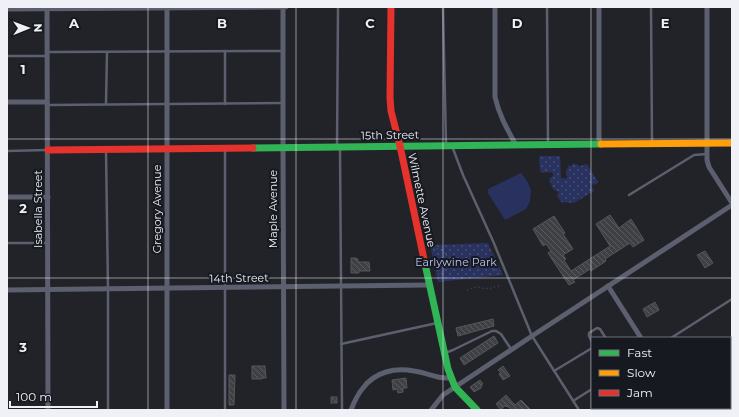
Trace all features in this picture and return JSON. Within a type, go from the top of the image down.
[{"type":"street","points":[[7,9],[285,7]]},
{"type":"street","name":"Maple Avenue","points":[[284,410],[283,51],[285,7]]},
{"type":"street","name":"Wilmette Avenue","points":[[391,7],[391,111],[400,146],[448,369],[455,387],[477,410]]},
{"type":"street","points":[[495,7],[495,97],[503,122],[516,145]]},
{"type":"street","points":[[599,7],[599,144]]},
{"type":"street","points":[[431,410],[444,395],[455,387],[732,204],[708,164],[707,7]]},
{"type":"street","name":"Isabella Street","points":[[47,8],[48,410]]},
{"type":"street","name":"Gregory Avenue","points":[[167,8],[167,410]]},
{"type":"street","points":[[7,102],[47,103]]},
{"type":"street","name":"15th Street","points":[[48,150],[732,143]]},
{"type":"street","points":[[7,197],[48,197]]},
{"type":"street","name":"14th Street","points":[[7,290],[429,285]]},
{"type":"street","points":[[608,286],[640,337]]},
{"type":"street","points":[[351,410],[357,397],[367,383],[372,378],[387,372],[403,369],[413,370],[439,378],[451,378]]},
{"type":"lane","points":[[338,7],[342,410]]},
{"type":"lane","points":[[443,7],[449,146],[481,213],[532,336],[579,410]]},
{"type":"lane","points":[[547,7],[548,144]]},
{"type":"lane","points":[[651,7],[652,144]]},
{"type":"lane","points":[[225,51],[225,104]]},
{"type":"lane","points":[[7,56],[107,52],[283,51]]},
{"type":"lane","points":[[106,104],[107,52]]},
{"type":"lane","points":[[47,103],[283,103]]},
{"type":"lane","points":[[225,148],[225,410]]},
{"type":"lane","points":[[7,151],[48,150]]},
{"type":"lane","points":[[106,150],[108,410]]},
{"type":"lane","points":[[628,195],[694,155],[707,154]]},
{"type":"lane","points":[[7,243],[48,243]]},
{"type":"lane","points":[[673,337],[732,299]]},
{"type":"lane","points":[[342,344],[438,322]]},
{"type":"lane","points":[[591,340],[589,333],[597,328],[600,329],[606,337]]},
{"type":"lane","points":[[444,353],[454,350],[492,331],[496,331],[501,334],[511,349]]},
{"type":"lane","points":[[554,371],[591,349]]},
{"type":"lane","points":[[573,401],[591,390]]},
{"type":"path","points":[[429,247],[440,249],[453,262]]},
{"type":"path","points":[[435,276],[453,262],[467,261],[503,272],[505,271]]},
{"type":"path","points":[[467,290],[474,287],[486,289],[500,286]]},
{"type":"green space","points":[[539,156],[560,156],[562,179],[566,179],[567,177],[566,171],[569,165],[572,166],[573,163],[580,166],[587,164],[598,182],[591,185],[594,191],[574,203],[561,202],[557,195],[559,192],[553,189],[549,179],[553,176],[553,174],[551,172],[541,173]]},
{"type":"green space","points":[[521,173],[531,190],[530,201],[526,209],[505,220],[488,193],[488,189]]},
{"type":"green space","name":"Earlywine Park","points":[[488,243],[503,275],[438,282],[430,245]]},
{"type":"building","points":[[610,215],[619,228],[631,219],[644,240],[633,247],[630,243],[605,259],[606,261],[591,271],[590,269],[573,280],[575,282],[569,285],[548,253],[551,251],[546,244],[543,246],[533,229],[554,216],[573,249],[563,255],[566,259],[564,260],[571,271],[610,246],[596,224]]},
{"type":"building","points":[[705,251],[713,263],[705,268],[697,255]]},
{"type":"building","points":[[351,258],[358,259],[358,262],[369,262],[370,271],[351,273]]},
{"type":"building","points":[[655,302],[659,310],[647,317],[643,309]]},
{"type":"building","points":[[493,319],[494,326],[458,336],[456,328]]},
{"type":"building","points":[[494,336],[498,343],[464,365],[460,358]]},
{"type":"building","points":[[252,366],[265,366],[266,378],[252,379]]},
{"type":"building","points":[[503,366],[510,376],[503,380],[499,374],[501,373],[498,370]]},
{"type":"building","points":[[229,375],[235,375],[234,405],[229,405]]},
{"type":"building","points":[[406,378],[407,388],[403,388],[403,392],[398,393],[397,389],[393,390],[392,380]]},
{"type":"building","points":[[480,380],[483,384],[481,388],[474,392],[470,387]]},
{"type":"building","points":[[506,395],[515,405],[521,400],[531,410],[510,410],[511,409],[505,405],[501,410],[496,404]]},
{"type":"building","points":[[331,397],[337,397],[337,403],[331,403]]},
{"type":"traffic: fast","points":[[253,148],[601,144]]},
{"type":"traffic: fast","points":[[425,264],[448,369],[455,387],[477,410]]},
{"type":"traffic: slow","points":[[601,144],[732,143]]},
{"type":"traffic: jam","points":[[391,7],[391,111],[425,264]]},
{"type":"traffic: jam","points":[[48,150],[253,148]]}]
